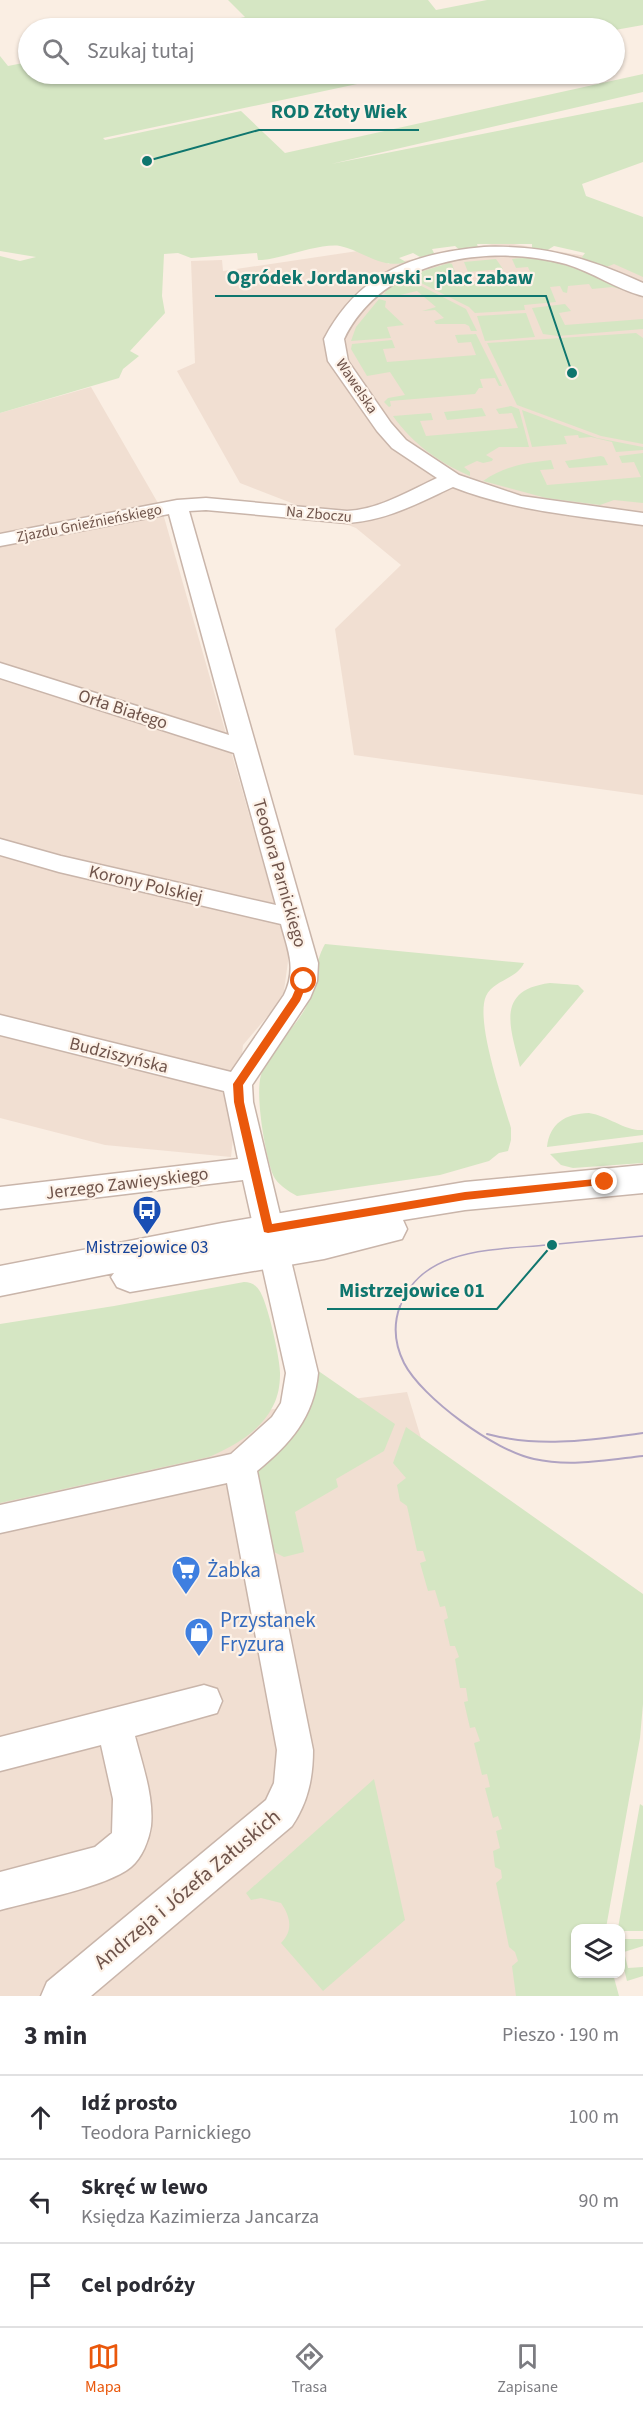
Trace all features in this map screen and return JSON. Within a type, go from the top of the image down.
[{"type":"street","name":"Wawelska","points":[[643,290],[596,268],[570,259],[541,254],[507,252],[449,257],[410,266],[386,278],[346,318],[334,339],[338,361],[399,444],[452,479],[490,494],[520,502],[643,519]]},
{"type":"street","name":"Na Zboczu","points":[[177,506],[206,504],[347,518],[365,517],[378,514],[452,479]]},
{"type":"street","name":"Zjazdu Gnieźnieńskiego","points":[[0,540],[177,506]]},
{"type":"street","name":"Teodora Parnickiego","points":[[177,506],[305,963],[304,981],[296,998],[238,1084]]},
{"type":"street","name":"Orła Białego","points":[[0,670],[245,748]]},
{"type":"street","name":"Korony Polskiej","points":[[0,847],[59,864],[294,918]]},
{"type":"street","name":"Budziszyńska","points":[[0,1025],[238,1084]]},
{"type":"street","points":[[0,1519],[240,1466],[285,1425],[297,1406],[302,1388],[300,1355],[254,1168],[239,1102],[238,1084]]},
{"type":"street","name":"Jerzego Zawieyskiego","points":[[0,1198],[254,1168]]},
{"type":"street","points":[[0,1281],[271,1241],[345,1240],[544,1189],[643,1179]]},
{"type":"street","points":[[0,1301],[271,1241]]},
{"type":"street","name":"Andrzeja i Józefa Załuskich","points":[[61,1996],[279,1813],[289,1800],[295,1775],[295,1750],[240,1466]]},
{"type":"street","points":[[0,1754],[204,1701]]},
{"type":"street","points":[[0,1891],[98,1865],[112,1859],[124,1849],[130,1838],[132,1814],[114,1725]]},
{"type":"shaded area","points":[[502,242],[610,260],[643,275],[643,795],[354,755],[335,629],[401,565],[356,528],[240,483],[177,371],[195,363],[191,261],[222,260],[223,271],[378,248],[388,264]]},
{"type":"shaded area","points":[[91,387],[162,510],[289,954],[283,998],[243,1045],[231,1157],[105,1145],[0,1118],[0,413]]},
{"type":"shaded area","points":[[407,1392],[571,1930],[571,1978],[579,1978],[592,1996],[0,1996],[0,1444]]},
{"type":"green space","points":[[228,0],[428,0],[436,10],[487,0],[643,0],[643,25],[625,28],[625,18],[240,18],[245,17]]},
{"type":"green space","points":[[0,56],[8,66],[18,64],[18,84],[357,84],[103,138],[105,140],[241,111],[285,153],[598,84],[625,84],[625,78],[643,74],[643,92],[331,164],[643,102],[643,162],[582,184],[586,196],[643,217],[643,277],[614,264],[604,268],[583,259],[585,253],[554,246],[546,251],[532,249],[532,244],[477,244],[479,250],[461,251],[455,246],[432,249],[434,253],[432,255],[420,257],[413,253],[399,258],[406,262],[397,264],[380,262],[340,246],[322,247],[262,260],[258,260],[257,253],[191,258],[178,253],[164,254],[162,296],[165,313],[130,351],[139,356],[123,369],[119,378],[0,413],[0,256],[20,261],[36,257],[0,251]]},
{"type":"green space","points":[[496,259],[503,269],[468,272],[464,262]]},
{"type":"green space","points":[[512,259],[541,259],[571,267],[628,291],[612,287],[592,289],[589,284],[568,286],[567,293],[563,292],[560,286],[550,287],[556,302],[524,305],[525,310],[475,313],[469,307],[407,276],[449,263],[452,264],[455,272],[444,274],[449,286],[533,279],[528,267],[516,268]]},
{"type":"green space","points":[[404,277],[466,309],[477,331],[471,331],[465,324],[436,324],[434,321],[444,318],[435,310],[422,311],[436,307],[417,291],[396,296],[384,294],[389,287]]},
{"type":"green space","points":[[379,299],[386,301],[385,307],[404,325],[387,327],[391,338],[351,341],[356,327]]},
{"type":"green space","points":[[565,304],[571,311],[559,313],[565,325],[643,319],[643,329],[558,336],[543,334],[532,308]]},
{"type":"green space","points":[[526,313],[535,337],[485,341],[477,316]]},
{"type":"green space","points":[[636,333],[643,338],[643,444],[601,436],[517,405],[487,343]]},
{"type":"green space","points":[[476,334],[502,386],[499,386],[495,378],[480,379],[483,388],[479,388],[475,394],[390,401],[391,406],[389,407],[384,402],[388,398],[405,395],[390,372],[367,376],[351,349],[352,344],[392,340],[395,348],[383,349],[387,362],[476,355],[471,342],[458,343],[455,335]]},
{"type":"green space","points":[[511,406],[519,409],[529,447],[499,447],[486,455],[493,459],[492,461],[483,463],[477,461],[464,467],[470,472],[470,476],[447,465],[418,444],[393,416],[431,413],[433,420],[420,421],[426,436],[518,428],[512,413],[499,414],[496,409]]},
{"type":"green space","points":[[482,408],[486,416],[447,420],[444,412]]},
{"type":"green space","points":[[522,410],[597,438],[643,447],[643,450],[616,452],[612,442],[591,437],[579,438],[578,435],[564,436],[567,444],[532,447]]},
{"type":"green space","points":[[643,453],[643,503],[614,500],[600,505],[546,498],[483,481],[515,466],[551,460],[554,469],[540,470],[547,485],[641,477],[634,462],[622,463],[619,456]]},
{"type":"green space","points":[[601,456],[608,465],[569,468],[565,461]]},
{"type":"green space","points":[[325,944],[524,963],[516,973],[494,986],[486,996],[484,1008],[484,1023],[491,1061],[511,1128],[508,1151],[499,1153],[489,1161],[440,1175],[297,1196],[277,1181],[273,1175],[264,1139],[259,1084],[269,1057],[300,1017],[309,1001],[318,960]]},
{"type":"green space","points":[[550,983],[578,985],[584,991],[520,1067],[511,1026],[514,1003],[520,994],[532,987]]},
{"type":"green space","points":[[589,1113],[629,1128],[643,1130],[643,1135],[547,1147],[551,1132],[560,1121],[573,1115]]},
{"type":"green space","points":[[643,1142],[643,1163],[573,1168],[561,1165],[550,1154]]},
{"type":"green space","points":[[244,1282],[254,1285],[262,1296],[273,1331],[280,1368],[275,1402],[268,1415],[254,1431],[237,1443],[209,1457],[0,1503],[0,1324]]},
{"type":"green space","points":[[317,1370],[395,1424],[384,1451],[336,1479],[338,1487],[295,1512],[304,1552],[284,1557],[270,1550],[256,1470],[298,1426],[311,1401]]},
{"type":"green space","points":[[406,1427],[643,1594],[643,1704],[640,1738],[607,1924],[571,1924],[571,1978],[614,1978],[619,1996],[516,1996],[512,1966],[518,1961],[515,1952],[509,1947],[496,1883],[502,1878],[501,1870],[495,1867],[493,1851],[500,1848],[496,1831],[502,1829],[498,1816],[493,1818],[485,1788],[490,1787],[487,1774],[482,1775],[474,1743],[480,1741],[475,1727],[470,1728],[464,1702],[468,1701],[466,1688],[460,1688],[455,1659],[459,1657],[455,1646],[450,1646],[444,1620],[448,1618],[445,1606],[440,1607],[435,1590],[428,1591],[420,1563],[426,1561],[423,1551],[417,1551],[407,1506],[400,1501],[397,1485],[406,1478],[393,1463]]},
{"type":"green space","points":[[374,1779],[405,1920],[323,1991],[281,1943],[288,1933],[289,1923],[287,1913],[281,1903],[261,1898],[251,1900],[246,1893]]},
{"type":"green space","points":[[640,1804],[643,1806],[643,1931],[625,1931],[625,1924],[619,1924]]},
{"type":"green space","points":[[625,1939],[643,1939],[643,1946],[625,1952]]},
{"type":"green space","points":[[625,1956],[628,1968],[643,1967],[643,1976],[627,1981]]},
{"type":"tram line","points":[[400,1307],[410,1287],[424,1273],[442,1262],[462,1255],[505,1248],[643,1236]]},
{"type":"tram line","points":[[400,1306],[396,1320],[396,1335],[404,1363],[426,1392],[480,1434],[518,1454],[548,1461],[588,1462],[643,1456]]},
{"type":"tram line","points":[[487,1434],[545,1442],[643,1433]]},
{"type":"place","name":"ROD Złoty Wiek","points":[[147,161]]},
{"type":"place","name":"Ogródek Jordanowski - plac zabaw","points":[[572,373]]},
{"type":"place","name":"Mistrzejowice 03","points":[[147,1236]]},
{"type":"place","name":"Mistrzejowice 01","points":[[552,1245]]},
{"type":"place","name":"Żabka","points":[[186,1596]]},
{"type":"place","name":"Przystanek Fryzura","points":[[199,1658]]},
{"type":"route","points":[[304,981],[296,998],[238,1084],[239,1102],[268,1229],[465,1196],[605,1182]]}]
